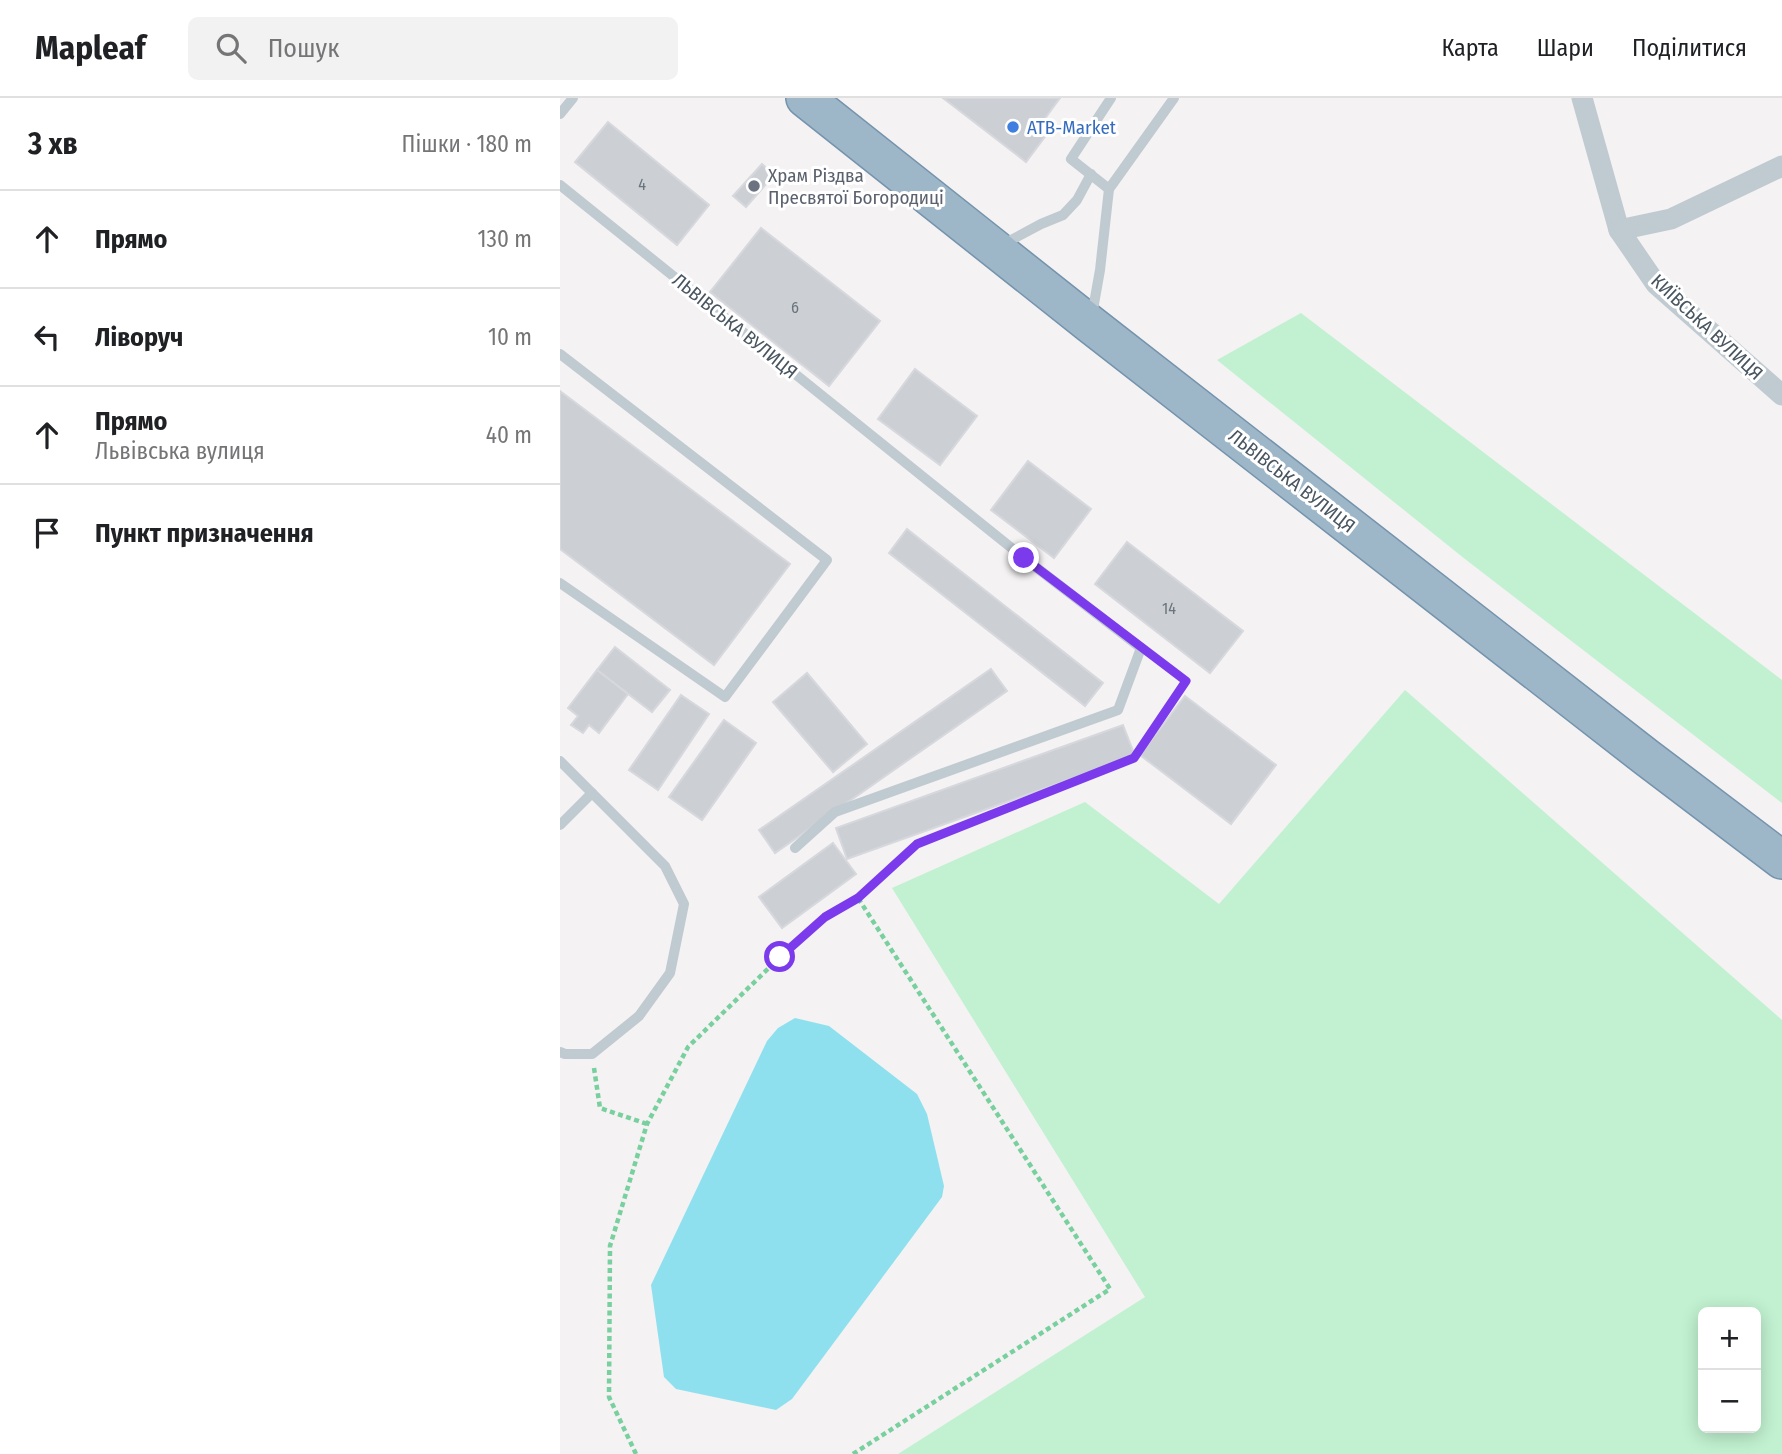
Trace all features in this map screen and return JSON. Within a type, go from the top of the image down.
[{"type":"highway","name":"ЛЬВІВСЬКА ВУЛИЦЯ","points":[[805,98],[1090,324],[1782,860]]},
{"type":"street","name":"КИЇВСЬКА ВУЛИЦЯ","points":[[1582,98],[1619,230],[1656,284],[1782,395]]},
{"type":"street","points":[[1619,230],[1671,219],[1782,166]]},
{"type":"lane","points":[[560,114],[573,98]]},
{"type":"lane","points":[[1109,189],[1071,159],[1111,98]]},
{"type":"lane","points":[[1090,324],[1100,270],[1109,189],[1174,98]]},
{"type":"lane","points":[[995,249],[1063,215],[1077,200],[1091,174]]},
{"type":"lane","name":"ЛЬВІВСЬКА ВУЛИЦЯ","points":[[560,185],[1014,550],[1141,648]]},
{"type":"lane","points":[[560,355],[827,561],[725,697],[560,583]]},
{"type":"lane","points":[[795,848],[835,813],[1118,710],[1141,648]]},
{"type":"lane","points":[[560,761],[665,866],[684,904],[670,972],[639,1016],[592,1054],[560,1052]]},
{"type":"lane","points":[[560,825],[592,793]]},
{"type":"path","points":[[636,1454],[609,1397],[610,1246],[647,1124],[688,1047],[825,917],[858,898],[917,844],[1134,758],[1186,681],[1141,648]]},
{"type":"path","points":[[853,1454],[1110,1289],[858,898]]},
{"type":"path","points":[[592,1054],[600,1108],[647,1124]]},
{"type":"green space","points":[[1301,313],[1782,680],[1782,803],[1465,559],[1217,360]]},
{"type":"green space","points":[[1405,690],[1782,1020],[1782,1454],[898,1454],[1145,1297],[892,888],[1085,802],[1219,904]]},
{"type":"water","points":[[795,1018],[829,1026],[917,1094],[927,1114],[944,1186],[942,1197],[792,1399],[776,1410],[676,1389],[664,1377],[651,1285],[767,1041],[778,1028]]},
{"type":"building","name":"ATB-Market","points":[[943,98],[1060,98],[1041,124],[1050,130],[1026,162]]},
{"type":"building","points":[[608,122],[709,205],[677,245],[575,162]]},
{"type":"building","name":"Храм Різдва Пресвятої Богородиці","points":[[762,164],[774,175],[746,207],[733,196]]},
{"type":"building","points":[[761,228],[880,321],[829,386],[710,292]]},
{"type":"building","points":[[915,369],[977,416],[940,465],[878,419]]},
{"type":"building","points":[[560,391],[790,564],[714,665],[560,549]]},
{"type":"building","points":[[1028,461],[1091,509],[1054,558],[991,510]]},
{"type":"building","points":[[907,529],[1103,683],[1085,706],[889,553]]},
{"type":"building","points":[[1127,542],[1243,631],[1210,673],[1095,584]]},
{"type":"building","points":[[615,647],[670,690],[652,712],[597,670]]},
{"type":"building","points":[[991,669],[1007,691],[775,853],[759,830]]},
{"type":"building","points":[[597,670],[628,694],[599,733],[589,725],[583,733],[571,725],[578,716],[568,708]]},
{"type":"building","points":[[807,673],[867,744],[833,772],[773,702]]},
{"type":"building","points":[[681,695],[709,714],[658,790],[629,770]]},
{"type":"building","points":[[1185,696],[1276,765],[1231,824],[1140,755]]},
{"type":"building","points":[[724,720],[756,743],[702,820],[669,797]]},
{"type":"building","points":[[1123,725],[1135,756],[847,859],[836,828]]},
{"type":"building","points":[[833,843],[856,874],[782,928],[759,897]]},
{"type":"place","name":"ATB-Market","points":[[1013,127]]},
{"type":"place","name":"Храм Різдва Пресвятої Богородиці","points":[[754,186]]},
{"type":"route","points":[[780,957],[825,917],[858,898],[917,844],[1134,758],[1186,681],[1024,558]]}]
